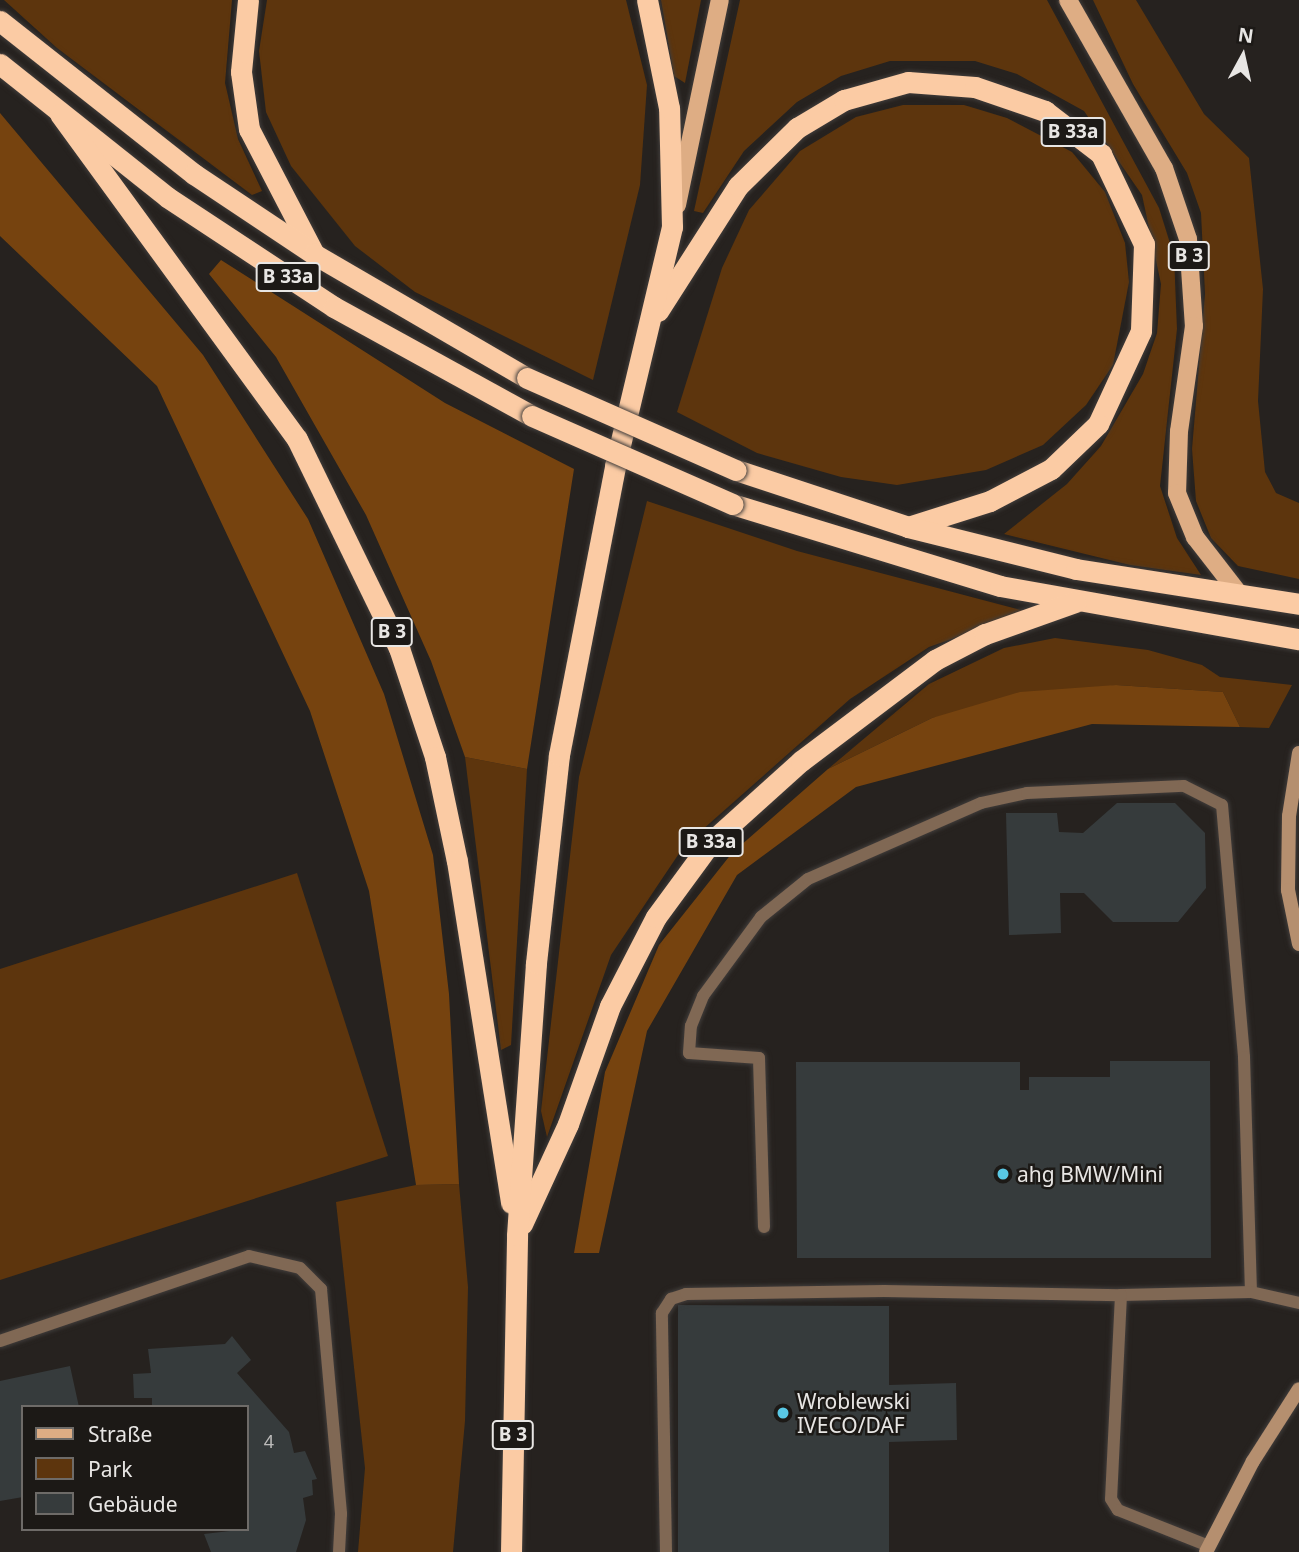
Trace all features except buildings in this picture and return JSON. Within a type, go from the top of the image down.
[{"type":"highway","points":[[248,0],[241,72],[249,130],[314,254]]},
{"type":"highway","name":"B 3","points":[[511,1552],[517,1235],[536,963],[559,755],[615,466],[672,227],[669,108],[647,0]]},
{"type":"highway","name":"B 33a","points":[[0,21],[194,174],[314,254],[527,378],[736,470],[908,527],[1076,569],[1299,604]]},
{"type":"highway","name":"B 33a","points":[[0,64],[167,197],[334,307],[532,416],[732,504],[975,578],[1074,602],[1297,639]]},
{"type":"highway","name":"B 33a","points":[[649,324],[738,186],[797,128],[844,100],[908,82],[975,87],[1045,111],[1101,154],[1144,244],[1140,331],[1098,424],[1051,469],[989,501],[908,527]]},
{"type":"highway","name":"B 3","points":[[60,114],[296,439],[399,648],[435,757],[457,861],[517,1235]]},
{"type":"highway","name":"B 33a","points":[[517,1235],[568,1125],[610,1006],[656,917],[711,842],[801,761],[935,660],[985,634],[1074,602]]},
{"type":"highway","points":[[495,1552],[511,1528]]},
{"type":"main road","name":"B 3","points":[[672,227],[720,0]]},
{"type":"main road","name":"B 3","points":[[1068,0],[1164,168],[1188,239],[1194,326],[1177,493],[1195,537],[1240,595]]},
{"type":"main road","points":[[1299,753],[1289,816],[1289,877],[1299,944]]},
{"type":"main road","points":[[1207,1549],[1299,1389]]},
{"type":"lane","points":[[764,1227],[759,1058],[689,1053],[691,1026],[703,996],[761,917],[808,879],[981,803],[1027,793],[1184,786],[1222,805],[1244,1057],[1251,1292]]},
{"type":"lane","points":[[0,1341],[249,1256],[300,1268],[321,1289],[341,1514],[339,1552]]},
{"type":"lane","points":[[666,1552],[663,1313],[671,1299],[686,1294],[884,1291],[1121,1295],[1251,1292],[1299,1303]]},
{"type":"lane","points":[[1121,1295],[1111,1499],[1118,1510],[1207,1549]]},
{"type":"green space","points":[[4,0],[232,0],[225,83],[238,139],[262,191],[252,195],[57,48]]},
{"type":"green space","points":[[267,0],[626,0],[647,85],[640,185],[593,380],[415,292],[355,246],[291,166],[266,112],[259,51]]},
{"type":"green space","points":[[661,0],[701,0],[685,83],[674,76]]},
{"type":"green space","points":[[740,0],[1047,0],[1159,208],[1174,256],[1177,329],[1160,486],[1177,538],[1201,575],[1130,565],[1004,534],[1067,484],[1101,446],[1143,374],[1157,333],[1161,284],[1142,195],[1084,111],[1017,74],[975,61],[890,61],[841,76],[797,102],[744,151],[703,213],[694,211]]},
{"type":"green space","points":[[1093,0],[1136,0],[1204,114],[1249,158],[1263,289],[1258,401],[1265,472],[1276,493],[1299,503],[1299,579],[1238,566],[1211,538],[1196,501],[1192,449],[1205,294],[1201,213],[1187,173],[1133,84]]},
{"type":"green space","points":[[903,105],[964,105],[1007,118],[1072,152],[1105,192],[1125,243],[1129,282],[1113,365],[1086,405],[1043,445],[986,470],[897,485],[841,477],[757,453],[677,412],[722,268],[749,210],[800,151],[856,117]]},
{"type":"green space","points":[[647,501],[797,551],[1028,612],[929,647],[850,699],[684,846],[611,955],[547,1137],[541,1111],[579,777]]},
{"type":"green space","points":[[1055,638],[1148,650],[1202,665],[1220,677],[1292,685],[1269,728],[1240,727],[1223,692],[1116,685],[932,718],[828,769],[929,684],[1004,648]]},
{"type":"green space","points":[[465,757],[527,769],[511,1045],[501,1050]]},
{"type":"green space","points":[[297,873],[388,1156],[0,1280],[0,969]]},
{"type":"green space","points":[[459,1184],[468,1287],[465,1421],[453,1552],[358,1552],[365,1468],[336,1202],[416,1185]]},
{"type":"shaded area","points":[[0,113],[203,355],[308,519],[384,694],[433,855],[449,994],[459,1184],[416,1185],[369,891],[310,711],[157,386],[0,236]]},
{"type":"shaded area","points":[[221,260],[445,403],[574,469],[527,769],[465,757],[431,661],[366,515],[276,357],[209,274]]},
{"type":"shaded area","points":[[1116,685],[1223,692],[1240,727],[1092,724],[856,787],[737,875],[647,1031],[599,1253],[574,1253],[605,1072],[659,945],[732,853],[828,769],[932,718],[1020,692]]},
{"type":"place","name":"ahg BMW/Mini","points":[[1003,1174]]},
{"type":"place","name":"Wroblewski IVECO/DAF","points":[[783,1413]]}]
